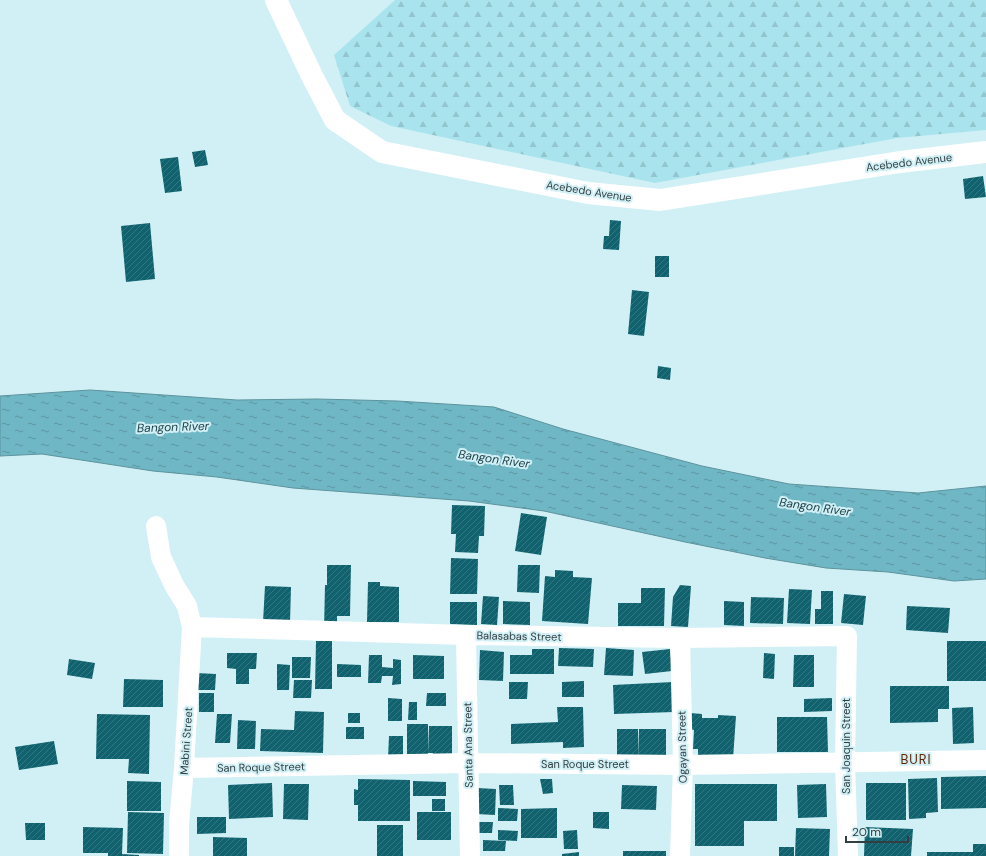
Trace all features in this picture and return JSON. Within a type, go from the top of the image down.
[{"type":"street","name":"Acebedo Avenue","points":[[276,0],[312,76],[336,120],[382,152],[588,193],[660,200],[900,162],[986,152]]},
{"type":"street","name":"Mabini Street","points":[[156,526],[161,557],[174,585],[187,606],[192,627],[179,856]]},
{"type":"street","name":"Balasabas Street","points":[[192,627],[466,635],[680,638],[847,636]]},
{"type":"street","name":"Santa Ana Street","points":[[466,635],[470,856]]},
{"type":"street","name":"San Joaquin Street","points":[[847,636],[845,762],[848,856]]},
{"type":"street","name":"Ogayan Street","points":[[680,638],[683,765],[680,856]]},
{"type":"street","name":"San Roque Street","points":[[184,768],[468,764],[683,765],[986,760]]},
{"type":"green space","points":[[395,0],[986,0],[986,130],[897,138],[655,183],[391,126],[350,106],[334,55]]},
{"type":"water","name":"Bangon River","points":[[90,390],[237,400],[317,399],[397,401],[494,407],[563,429],[702,466],[789,484],[918,493],[986,486],[986,579],[954,581],[888,572],[826,568],[765,558],[685,542],[544,511],[469,501],[293,488],[217,477],[153,471],[42,454],[0,456],[0,396]]},
{"type":"building","points":[[205,150],[208,165],[195,167],[192,152]]},
{"type":"building","points":[[178,157],[182,191],[165,193],[160,159]]},
{"type":"building","points":[[983,176],[986,197],[965,199],[963,179]]},
{"type":"building","points":[[610,220],[621,221],[619,250],[603,249],[604,236],[609,236]]},
{"type":"building","points":[[150,223],[155,279],[126,282],[121,226]]},
{"type":"building","points":[[655,256],[669,256],[669,277],[655,277]]},
{"type":"building","points":[[632,290],[649,292],[644,336],[628,334]]},
{"type":"building","points":[[658,366],[671,368],[670,380],[657,378]]},
{"type":"building","points":[[452,505],[485,506],[484,536],[479,536],[478,553],[455,552],[456,534],[451,534]]},
{"type":"building","points":[[521,513],[547,517],[541,555],[515,551]]},
{"type":"building","points":[[451,558],[478,559],[477,594],[450,594]]},
{"type":"building","points":[[327,565],[351,565],[350,616],[337,616],[337,630],[324,630]]},
{"type":"building","points":[[518,565],[540,565],[539,593],[517,592]]},
{"type":"building","points":[[555,570],[573,571],[573,577],[592,578],[588,624],[542,621],[545,576],[555,577]]},
{"type":"building","points":[[368,582],[380,582],[380,586],[399,587],[399,622],[367,622]]},
{"type":"building","points":[[680,585],[691,586],[688,627],[671,626],[673,597]]},
{"type":"building","points":[[265,586],[291,587],[290,623],[263,622]]},
{"type":"building","points":[[641,588],[665,588],[664,626],[618,626],[618,603],[641,603]]},
{"type":"building","points":[[789,589],[812,590],[810,624],[787,623]]},
{"type":"building","points":[[821,591],[833,591],[833,624],[815,624],[815,609],[821,609]]},
{"type":"building","points":[[844,594],[866,596],[863,625],[841,623]]},
{"type":"building","points":[[483,596],[499,597],[497,625],[481,624]]},
{"type":"building","points":[[751,597],[784,598],[783,624],[750,623]]},
{"type":"building","points":[[503,601],[530,602],[530,625],[503,624]]},
{"type":"building","points":[[724,601],[744,602],[744,626],[724,625]]},
{"type":"building","points":[[450,602],[477,602],[477,625],[450,624]]},
{"type":"building","points":[[907,606],[950,608],[948,633],[906,630]]},
{"type":"building","points":[[316,641],[332,641],[332,689],[315,689]]},
{"type":"building","points":[[947,641],[986,641],[986,681],[947,681]]},
{"type":"building","points":[[559,648],[594,649],[593,667],[558,666]]},
{"type":"building","points":[[606,648],[634,650],[633,676],[604,675]]},
{"type":"building","points":[[532,649],[554,649],[554,674],[510,674],[510,655],[532,655]]},
{"type":"building","points":[[670,649],[672,671],[645,674],[642,652]]},
{"type":"building","points":[[480,650],[504,652],[503,681],[479,680]]},
{"type":"building","points":[[227,653],[257,653],[256,669],[249,669],[249,684],[236,684],[236,669],[227,668]]},
{"type":"building","points":[[764,653],[775,654],[774,679],[763,678]]},
{"type":"building","points":[[369,655],[382,655],[382,667],[393,668],[393,659],[401,660],[401,684],[392,685],[393,676],[382,676],[381,683],[368,683]]},
{"type":"building","points":[[413,655],[444,656],[444,679],[413,679]]},
{"type":"building","points":[[794,655],[814,655],[814,687],[793,687]]},
{"type":"building","points":[[292,657],[311,657],[310,678],[292,678]]},
{"type":"building","points":[[69,659],[95,663],[92,679],[67,675]]},
{"type":"building","points":[[277,664],[290,665],[289,690],[277,690]]},
{"type":"building","points":[[337,664],[361,665],[361,677],[337,677]]},
{"type":"building","points":[[196,673],[216,674],[215,690],[196,690]]},
{"type":"building","points":[[124,679],[163,680],[163,707],[123,707]]},
{"type":"building","points":[[294,680],[312,680],[311,698],[293,698]]},
{"type":"building","points":[[584,681],[584,697],[562,697],[562,682]]},
{"type":"building","points":[[509,682],[528,682],[527,699],[509,699]]},
{"type":"building","points":[[673,682],[674,712],[614,714],[613,685]]},
{"type":"building","points":[[890,686],[949,686],[949,709],[938,709],[938,722],[890,723]]},
{"type":"building","points":[[199,693],[214,693],[214,712],[199,712]]},
{"type":"building","points":[[427,693],[446,693],[446,706],[426,706]]},
{"type":"building","points":[[388,698],[402,699],[402,721],[388,721]]},
{"type":"building","points":[[832,698],[832,711],[804,712],[804,699]]},
{"type":"building","points":[[409,702],[417,702],[417,720],[408,720]]},
{"type":"building","points":[[557,707],[583,707],[584,747],[563,748],[563,742],[511,744],[511,724],[558,722]]},
{"type":"building","points":[[973,707],[974,743],[953,744],[952,708]]},
{"type":"building","points":[[295,711],[324,712],[323,753],[260,751],[261,729],[294,730]]},
{"type":"building","points":[[348,713],[360,713],[360,723],[348,723]]},
{"type":"building","points":[[690,713],[702,714],[702,718],[718,718],[718,715],[736,716],[733,759],[698,758],[698,749],[693,749],[694,730],[689,729]]},
{"type":"building","points":[[97,714],[150,715],[149,774],[128,773],[129,759],[96,759]]},
{"type":"building","points":[[217,714],[232,714],[230,743],[215,743]]},
{"type":"building","points":[[777,717],[827,717],[828,752],[777,752]]},
{"type":"building","points":[[238,720],[256,721],[255,749],[237,749]]},
{"type":"building","points":[[407,724],[428,724],[428,761],[407,761]]},
{"type":"building","points":[[429,726],[452,726],[452,759],[432,759],[433,753],[428,753]]},
{"type":"building","points":[[346,727],[364,727],[364,739],[346,739]]},
{"type":"building","points":[[617,729],[638,729],[638,757],[617,757]]},
{"type":"building","points":[[639,729],[666,729],[666,757],[638,757]]},
{"type":"building","points":[[389,736],[403,736],[403,759],[388,758]]},
{"type":"building","points":[[54,741],[58,764],[19,770],[15,747]]},
{"type":"building","points":[[986,776],[986,808],[941,809],[941,777]]},
{"type":"building","points":[[937,778],[938,812],[926,813],[926,818],[909,819],[908,779]]},
{"type":"building","points":[[358,779],[410,780],[410,821],[358,821],[358,805],[354,805],[354,789],[358,790]]},
{"type":"building","points":[[540,779],[552,779],[553,793],[543,794]]},
{"type":"building","points":[[127,781],[161,782],[161,811],[127,811]]},
{"type":"building","points":[[413,781],[446,782],[446,796],[413,796]]},
{"type":"building","points":[[272,783],[273,817],[229,819],[228,785]]},
{"type":"building","points":[[866,783],[906,783],[906,820],[866,820]]},
{"type":"building","points":[[284,784],[309,784],[308,820],[283,819]]},
{"type":"building","points":[[695,784],[777,784],[777,821],[744,821],[744,846],[695,846]]},
{"type":"building","points":[[826,784],[827,817],[798,818],[797,785]]},
{"type":"building","points":[[499,785],[513,785],[514,805],[500,805]]},
{"type":"building","points":[[622,785],[657,786],[656,810],[621,809]]},
{"type":"building","points":[[477,788],[496,789],[495,815],[476,814]]},
{"type":"building","points":[[432,799],[445,799],[445,811],[432,811]]},
{"type":"building","points":[[498,808],[518,809],[517,821],[498,821]]},
{"type":"building","points":[[557,808],[557,838],[521,838],[521,809]]},
{"type":"building","points":[[128,812],[164,813],[163,854],[127,853]]},
{"type":"building","points":[[417,812],[451,812],[451,840],[417,840]]},
{"type":"building","points":[[593,812],[609,812],[609,829],[593,828]]},
{"type":"building","points":[[197,817],[226,817],[226,833],[197,834]]},
{"type":"building","points":[[477,822],[493,822],[492,833],[477,833]]},
{"type":"building","points":[[25,823],[45,823],[45,840],[26,840]]},
{"type":"building","points":[[377,825],[403,825],[403,856],[377,856]]},
{"type":"building","points":[[83,827],[123,828],[122,854],[139,856],[108,856],[108,853],[83,853]]},
{"type":"building","points":[[865,827],[913,829],[911,856],[864,856]]},
{"type":"building","points":[[796,828],[830,829],[829,856],[795,856]]},
{"type":"building","points":[[498,830],[518,831],[517,841],[498,840]]},
{"type":"building","points":[[577,830],[578,849],[564,849],[563,831]]},
{"type":"building","points":[[213,837],[247,838],[247,856],[213,856]]},
{"type":"building","points":[[483,840],[506,841],[505,851],[483,851]]},
{"type":"building","points":[[973,844],[986,844],[986,856],[927,856],[927,852],[973,852]]},
{"type":"building","points":[[779,847],[794,847],[794,856],[779,856]]},
{"type":"building","points":[[623,851],[666,851],[666,856],[623,856]]},
{"type":"building","points":[[579,852],[579,856],[562,856],[562,854]]},
{"type":"district","name":"BURI","points":[[916,759]]}]
